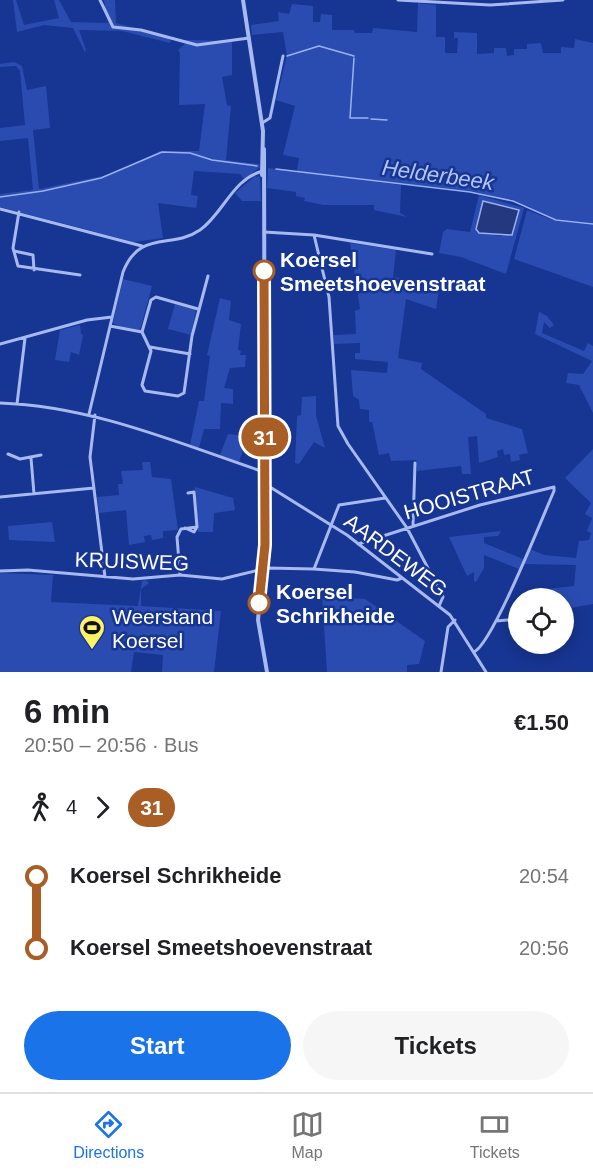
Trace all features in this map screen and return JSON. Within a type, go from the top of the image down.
[{"type":"street","points":[[100,0],[113,27],[141,30],[197,45],[249,38]]},
{"type":"street","points":[[243,0],[264,149],[265,545],[258,620],[267,672]]},
{"type":"street","points":[[398,0],[490,5],[562,0]]},
{"type":"street","points":[[262,123],[270,118],[283,56]]},
{"type":"street","points":[[0,209],[20,212],[142,246],[195,234],[240,186],[255,173],[264,171]]},
{"type":"street","points":[[20,212],[14,251],[18,266],[80,275]]},
{"type":"street","points":[[264,232],[314,235],[432,254]]},
{"type":"street","points":[[314,235],[329,297],[338,426],[407,528],[443,597],[439,606]]},
{"type":"street","points":[[89,414],[127,263],[142,246]]},
{"type":"street","points":[[14,251],[33,255],[34,270]]},
{"type":"street","points":[[198,309],[154,298],[142,332],[151,352],[142,387],[149,392],[183,395],[198,309],[208,276]]},
{"type":"street","points":[[0,344],[87,320],[112,317]]},
{"type":"street","points":[[110,326],[142,332]]},
{"type":"street","points":[[17,404],[25,338]]},
{"type":"street","points":[[150,347],[190,354]]},
{"type":"street","points":[[0,403],[94,415],[264,472]]},
{"type":"street","points":[[94,415],[89,447],[105,577]]},
{"type":"street","points":[[8,454],[18,458],[41,455]]},
{"type":"street","points":[[31,458],[34,494]]},
{"type":"street","points":[[413,525],[415,463]]},
{"type":"street","name":"AARDEWEG","points":[[265,486],[330,524],[439,606],[455,620],[486,672]]},
{"type":"street","name":"HOOISTRAAT","points":[[358,544],[413,525],[554,487],[496,621]]},
{"type":"street","points":[[0,497],[94,488]]},
{"type":"street","points":[[180,575],[177,535],[185,528],[197,527],[194,492],[188,493]]},
{"type":"street","points":[[314,569],[330,524],[342,503],[385,497]]},
{"type":"street","name":"KRUISWEG","points":[[0,571],[28,570],[133,579],[180,575],[222,579],[262,569],[314,569],[344,570],[397,580],[402,578]]},
{"type":"street","points":[[441,672],[448,627],[455,620]]},
{"type":"street","points":[[474,652],[481,649],[496,621],[508,620]]},
{"type":"shaded area","points":[[13,0],[16,0],[24,25],[59,18],[54,0],[59,0],[71,22],[108,23],[104,0],[115,0],[116,23],[171,38],[170,43],[122,31],[79,30],[85,52],[73,28],[44,25],[17,32]]},
{"type":"shaded area","points":[[418,3],[436,5],[436,37],[445,37],[445,53],[457,53],[458,38],[454,38],[454,32],[477,33],[477,54],[494,53],[494,48],[506,48],[507,56],[514,55],[514,49],[527,49],[527,44],[541,43],[543,53],[561,53],[561,47],[574,48],[575,39],[593,43],[593,223],[556,219],[514,200],[470,191],[297,171],[299,158],[283,155],[295,106],[276,100],[287,56],[283,32],[252,35],[251,25],[279,21],[278,12],[289,14],[292,4],[313,6],[313,22],[320,22],[321,14],[332,15],[332,30],[372,33],[373,28],[417,32]]},
{"type":"shaded area","points":[[182,41],[232,41],[232,75],[222,77],[227,105],[231,106],[226,160],[259,164],[260,167],[244,179],[240,174],[194,171],[191,195],[198,196],[196,208],[158,203],[163,238],[134,242],[0,207],[0,194],[33,190],[28,138],[0,141],[0,128],[25,125],[20,71],[16,66],[0,67],[0,64],[14,62],[22,66],[27,90],[46,86],[50,128],[33,130],[39,189],[112,174],[160,151],[199,151],[205,104],[179,105],[180,53],[178,50],[186,43]]},
{"type":"shaded area","points":[[268,168],[401,185],[400,213],[407,217],[374,210],[374,205],[323,205],[304,201],[305,198],[296,196],[296,192],[267,188]]},
{"type":"shaded area","points":[[255,176],[260,177],[261,201],[242,201],[235,193]]},
{"type":"shaded area","points":[[479,195],[524,208],[506,274],[461,257],[439,253],[443,232],[447,229],[470,232]],"holes":[[[483,201],[519,210],[502,236],[479,233]]]},
{"type":"shaded area","points":[[483,201],[519,210],[512,235],[479,233],[476,229]]},
{"type":"shaded area","points":[[527,210],[553,220],[593,225],[593,287],[514,259]]},
{"type":"shaded area","points":[[350,243],[396,250],[393,277],[440,282],[436,309],[406,299],[398,358],[422,363],[421,369],[486,414],[486,418],[522,429],[528,453],[519,455],[520,460],[511,462],[510,454],[504,455],[503,449],[497,451],[498,457],[479,463],[477,436],[468,437],[471,474],[462,474],[461,466],[417,471],[416,460],[391,461],[389,453],[379,455],[372,422],[369,422],[369,410],[360,409],[359,400],[353,396],[351,370],[387,373],[388,362],[355,359],[355,353],[360,353],[360,343],[334,344],[334,335],[356,334],[355,311],[360,309]]},
{"type":"shaded area","points":[[123,279],[152,286],[140,330],[121,327],[113,323]]},
{"type":"shaded area","points":[[220,298],[231,301],[229,320],[241,324],[238,350],[241,351],[240,355],[246,355],[245,367],[230,368],[224,388],[233,389],[233,404],[221,403],[220,429],[204,429],[199,448],[190,445],[199,401],[204,401],[210,356],[207,355]]},
{"type":"shaded area","points":[[175,304],[196,310],[191,335],[168,329]]},
{"type":"shaded area","points":[[539,312],[547,316],[554,325],[550,328],[544,322],[542,333],[584,351],[588,343],[593,346],[593,413],[579,385],[566,383],[568,373],[583,374],[592,361],[535,334]]},
{"type":"shaded area","points":[[80,325],[83,335],[79,355],[71,352],[69,362],[55,360],[60,330]]},
{"type":"shaded area","points":[[316,396],[316,416],[325,448],[314,442],[299,464],[295,463],[297,416],[301,415],[302,397]]},
{"type":"shaded area","points":[[228,434],[238,435],[245,444],[239,462],[220,455]]},
{"type":"shaded area","points":[[593,449],[593,604],[574,607],[574,588],[555,588],[574,586],[576,565],[524,564],[530,549],[544,555],[576,558],[579,541],[589,540],[591,533],[587,531],[592,518],[585,514],[591,503],[565,478]]},
{"type":"shaded area","points":[[142,462],[150,462],[152,477],[171,479],[178,530],[163,531],[163,538],[152,540],[151,535],[144,536],[145,542],[129,545],[126,510],[99,513],[97,497],[119,495],[118,484],[123,484],[121,471],[143,470]]},
{"type":"shaded area","points":[[195,487],[233,498],[235,510],[214,513],[213,532],[198,532]]},
{"type":"shaded area","points":[[52,522],[55,542],[9,540],[8,526]]},
{"type":"shaded area","points":[[501,531],[498,536],[484,537],[484,543],[523,559],[519,569],[484,555],[484,568],[476,582],[474,581],[474,572],[467,576],[449,537]]},
{"type":"shaded area","points":[[0,573],[53,575],[51,602],[138,606],[142,581],[146,580],[149,583],[141,589],[141,606],[221,611],[214,672],[162,672],[163,655],[134,652],[131,672],[0,672]]},
{"type":"shaded area","points":[[322,596],[365,599],[425,641],[419,664],[407,665],[407,672],[327,672]]},
{"type":"waterway","points":[[287,56],[319,46],[354,56]]},
{"type":"waterway","points":[[354,58],[350,118],[368,118]]},
{"type":"waterway","points":[[371,119],[387,120]]},
{"type":"waterway","name":"Helderbeek","points":[[0,197],[43,191],[101,178],[162,152],[190,153],[212,160],[257,166]]},
{"type":"waterway","name":"Helderbeek","points":[[276,169],[470,192],[513,201],[556,220],[593,224]]},
{"type":"bus line","name":"31","points":[[259,603],[265,545],[264,271]]},
{"type":"place","name":"Koersel Smeetshoevenstraat","points":[[264,271]]},
{"type":"place","name":"Koersel Schrikheide","points":[[259,603]]},
{"type":"place","name":"Weerstand Koersel","points":[[92,651]]}]
